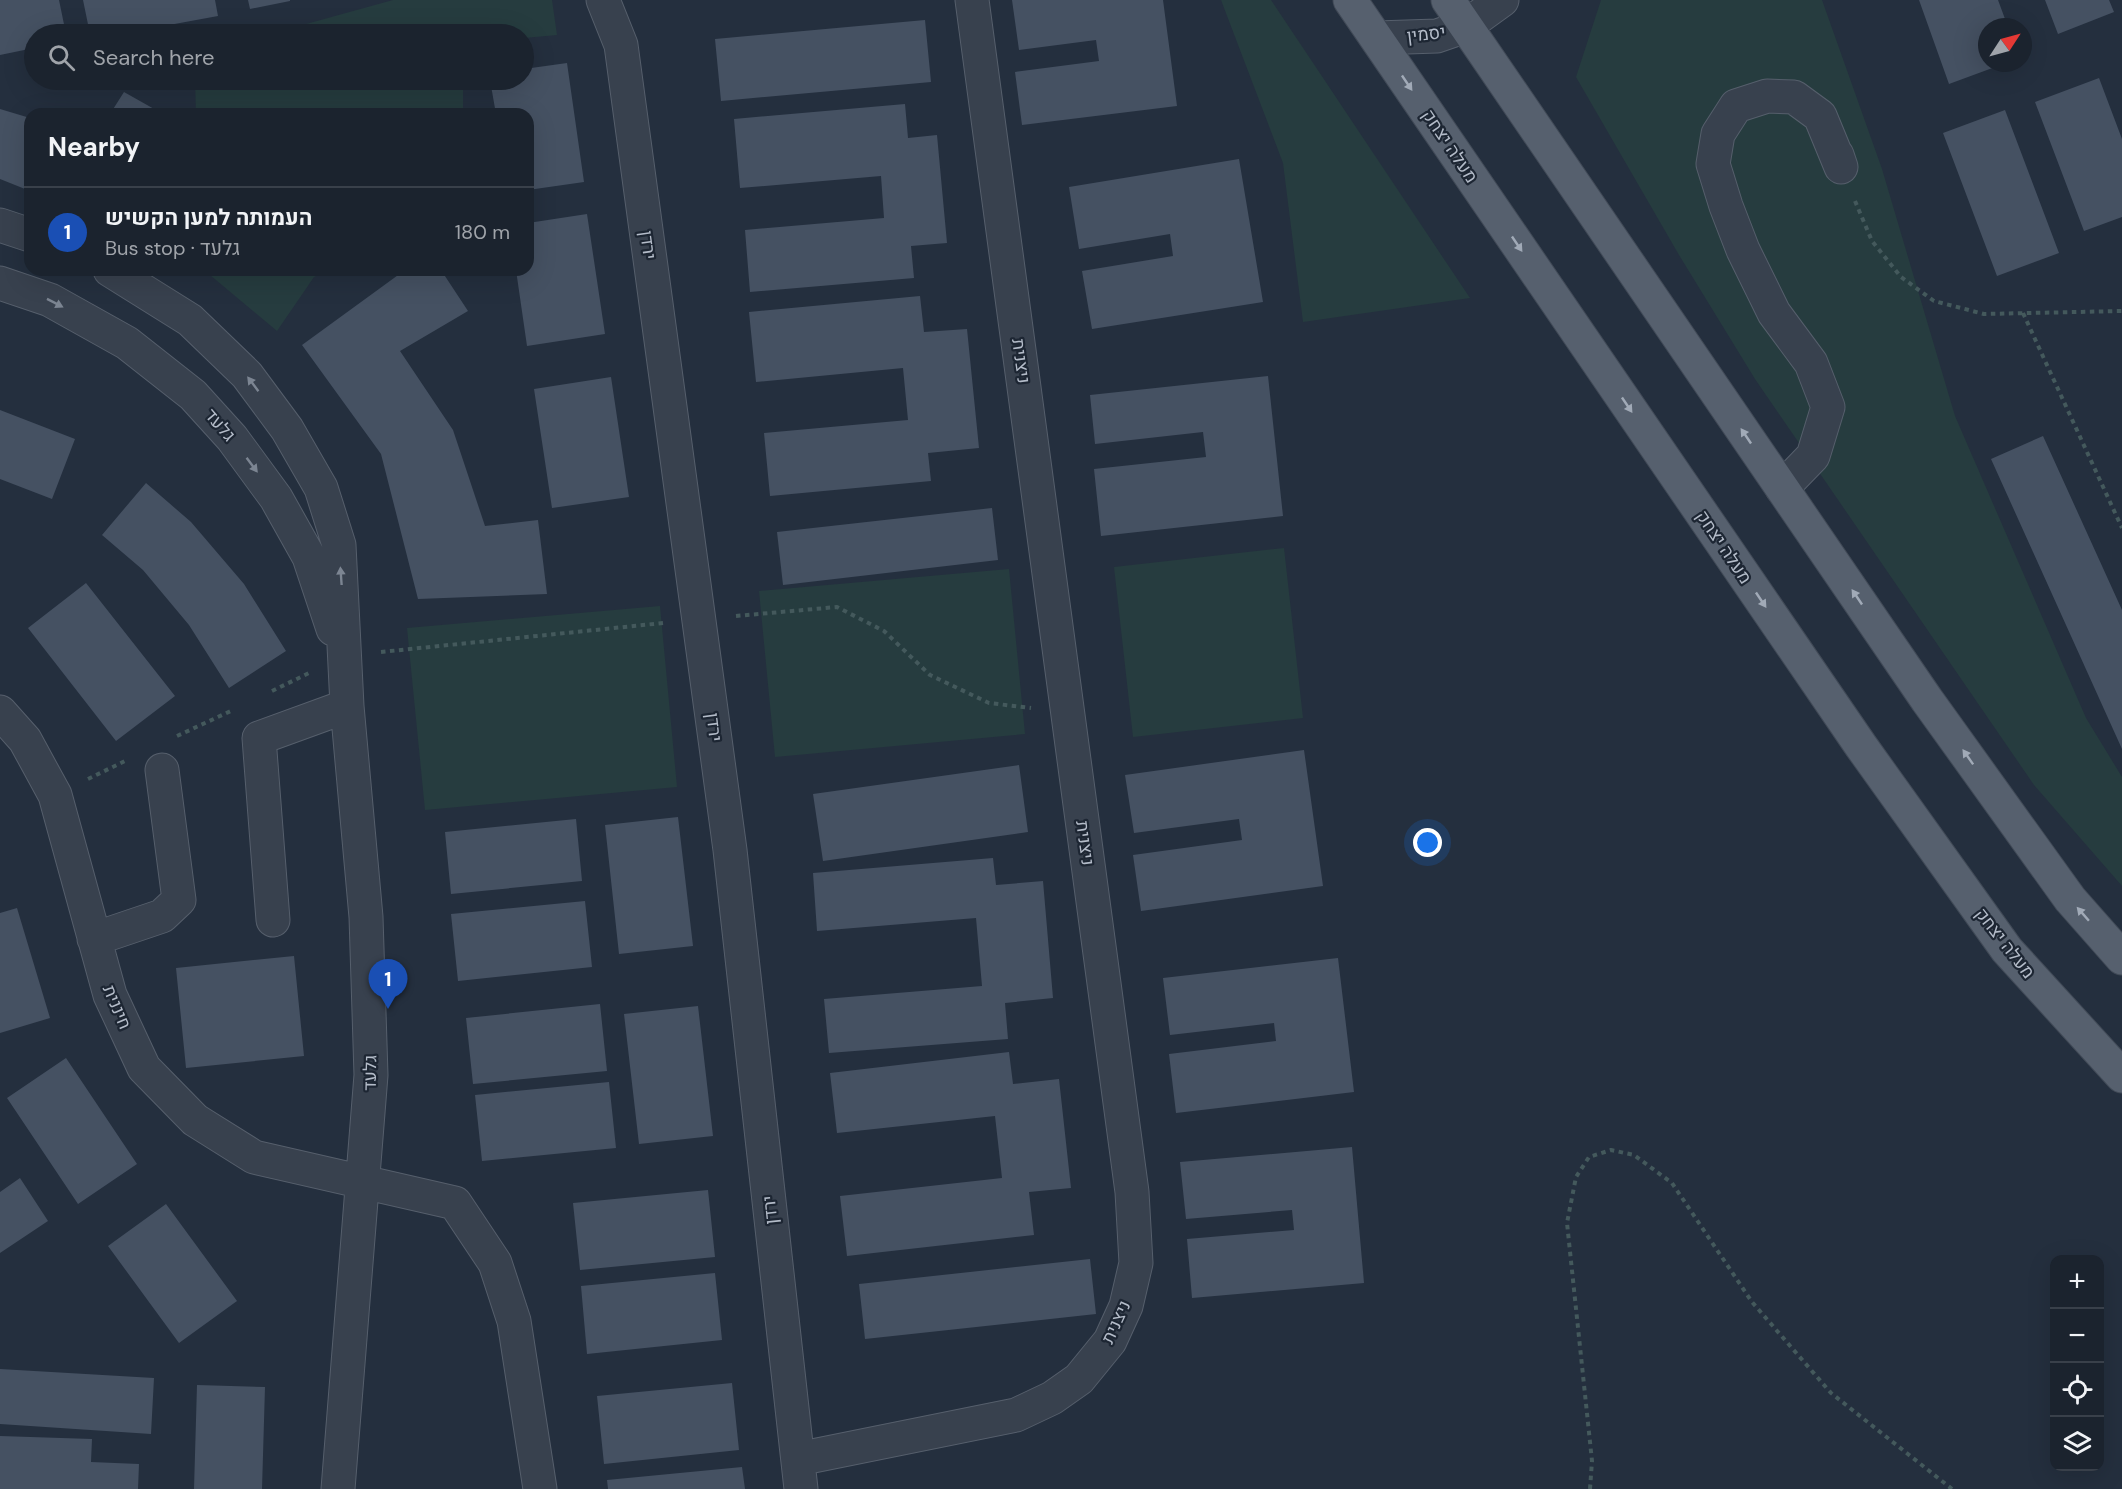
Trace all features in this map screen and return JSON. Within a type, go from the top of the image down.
[{"type":"main road","name":"מעלה יצחק","points":[[1350,0],[1860,746],[2007,950],[2122,1076]]},
{"type":"main road","points":[[1457,13],[1927,700],[2070,900],[2122,958]]},
{"type":"street","name":"ירדן","points":[[603,0],[621,45],[699,619],[729,849],[799,1474]]},
{"type":"street","name":"ניצנית","points":[[799,1474],[1016,1415],[1052,1398],[1079,1379],[1110,1341],[1126,1306],[1136,1263],[1132,1192],[972,0]]},
{"type":"street","name":"יסמין","points":[[1377,38],[1437,36],[1457,13],[1502,0]]},
{"type":"street","points":[[1782,488],[1813,456],[1828,407],[1811,363],[1774,313],[1743,250],[1713,164],[1718,134],[1736,106],[1767,96],[1794,97],[1820,116],[1839,161]]},
{"type":"street","points":[[0,225],[24,233]]},
{"type":"street","name":"גלעד","points":[[120,276],[190,320],[247,375],[287,429],[321,488],[339,545],[347,706],[366,917],[371,1064],[338,1489]]},
{"type":"street","name":"גלעד","points":[[0,283],[50,300],[127,343],[193,395],[232,438],[276,498],[309,556],[331,624],[345,656]]},
{"type":"street","points":[[273,920],[259,738],[347,706]]},
{"type":"street","name":"חיננית","points":[[0,712],[25,740],[56,795],[110,995],[144,1068],[195,1120],[254,1157],[455,1203],[495,1263],[514,1321],[540,1489]]},
{"type":"street","points":[[94,939],[162,916],[179,900],[162,770]]},
{"type":"path","points":[[1839,161],[1872,241],[1901,277],[1934,301],[1984,314],[2122,311]]},
{"type":"path","points":[[2023,313],[2122,528]]},
{"type":"path","points":[[270,692],[345,656],[837,607],[884,632],[930,675],[989,703],[1068,713]]},
{"type":"path","points":[[173,738],[237,707]]},
{"type":"path","points":[[56,795],[130,759]]},
{"type":"path","points":[[1590,1489],[1592,1461],[1567,1223],[1576,1177],[1589,1157],[1611,1150],[1634,1155],[1672,1183],[1752,1302],[1831,1393],[1944,1480],[1952,1489]]},
{"type":"green space","points":[[393,0],[552,0],[557,35],[534,37],[534,24],[306,24]]},
{"type":"green space","points":[[1221,0],[1271,0],[1470,298],[1303,322],[1283,163]]},
{"type":"green space","points":[[1601,0],[1822,0],[1882,169],[1955,416],[2086,718],[2122,777],[2122,886],[2034,785],[1755,379],[1679,255],[1576,77]]},
{"type":"green space","points":[[195,90],[463,90],[463,108],[196,108]]},
{"type":"green space","points":[[211,276],[316,276],[277,331]]},
{"type":"green space","points":[[1284,548],[1303,718],[1133,737],[1114,567]]},
{"type":"green space","points":[[1009,569],[1025,734],[775,757],[759,591]]},
{"type":"green space","points":[[660,606],[677,787],[425,810],[407,628]]},
{"type":"building","points":[[0,0],[59,0],[64,24],[24,24],[24,50],[0,55]]},
{"type":"building","points":[[83,0],[215,0],[218,16],[174,24],[88,24]]},
{"type":"building","points":[[248,0],[290,0],[290,1],[250,9]]},
{"type":"building","points":[[1012,0],[1163,0],[1177,106],[1022,125],[1015,72],[1099,61],[1096,40],[1019,50]]},
{"type":"building","points":[[1919,0],[1998,0],[2005,18],[1978,18],[1978,72],[1982,72],[1949,84]]},
{"type":"building","points":[[2045,0],[2109,0],[2114,12],[2058,34]]},
{"type":"building","points":[[925,20],[931,82],[721,101],[715,39]]},
{"type":"building","points":[[567,63],[584,182],[534,189],[534,108],[495,108],[492,90],[534,90],[534,68]]},
{"type":"building","points":[[2099,78],[2122,139],[2122,217],[2084,231],[2035,102]]},
{"type":"building","points":[[124,92],[152,108],[114,108]]},
{"type":"building","points":[[905,104],[908,138],[937,135],[947,243],[911,246],[914,278],[750,292],[745,230],[884,218],[881,176],[740,188],[734,119]]},
{"type":"building","points":[[0,109],[24,116],[24,189],[0,179]]},
{"type":"building","points":[[2005,110],[2059,253],[1997,276],[1943,133]]},
{"type":"building","points":[[1239,159],[1263,302],[1092,329],[1082,271],[1173,256],[1170,234],[1079,249],[1069,187]]},
{"type":"building","points":[[587,214],[605,334],[527,346],[517,276],[534,276],[534,222]]},
{"type":"building","points":[[397,276],[445,276],[468,311],[400,351],[453,430],[485,526],[538,520],[547,594],[418,599],[381,454],[302,345]]},
{"type":"building","points":[[920,296],[924,332],[967,329],[979,448],[928,453],[931,481],[770,496],[764,433],[908,420],[903,368],[756,382],[749,312]]},
{"type":"building","points":[[1268,376],[1283,516],[1101,536],[1094,469],[1206,457],[1203,432],[1095,444],[1090,395]]},
{"type":"building","points":[[611,377],[629,497],[552,508],[534,389]]},
{"type":"building","points":[[0,410],[75,439],[52,499],[0,479]]},
{"type":"building","points":[[2043,436],[2122,610],[2122,749],[1991,459]]},
{"type":"building","points":[[146,483],[191,522],[244,584],[286,651],[229,688],[189,625],[143,570],[102,535]]},
{"type":"building","points":[[992,508],[998,560],[783,585],[777,532]]},
{"type":"building","points":[[86,583],[175,696],[116,741],[28,628]]},
{"type":"building","points":[[1304,750],[1323,886],[1141,911],[1133,855],[1242,840],[1239,819],[1134,833],[1125,775]]},
{"type":"building","points":[[1019,765],[1028,832],[823,861],[813,794]]},
{"type":"building","points":[[678,817],[693,946],[619,954],[605,825]]},
{"type":"building","points":[[576,819],[582,881],[451,894],[445,832]]},
{"type":"building","points":[[993,858],[996,885],[1043,881],[1053,998],[1005,1003],[1008,1039],[829,1053],[824,999],[982,986],[976,918],[817,931],[813,873]]},
{"type":"building","points":[[585,901],[592,967],[458,981],[451,914]]},
{"type":"building","points":[[17,908],[50,1018],[0,1033],[0,913]]},
{"type":"building","points":[[294,956],[304,1056],[186,1068],[176,968]]},
{"type":"building","points":[[1338,958],[1354,1092],[1176,1113],[1169,1054],[1276,1041],[1274,1023],[1170,1035],[1163,978]]},
{"type":"building","points":[[600,1004],[607,1071],[473,1084],[466,1018]]},
{"type":"building","points":[[698,1006],[713,1136],[639,1144],[624,1014]]},
{"type":"building","points":[[1009,1052],[1013,1084],[1059,1079],[1071,1188],[1029,1192],[1034,1235],[847,1256],[840,1196],[1002,1178],[995,1116],[837,1133],[830,1073]]},
{"type":"building","points":[[66,1058],[137,1164],[78,1204],[7,1098]]},
{"type":"building","points":[[609,1082],[616,1148],[482,1161],[475,1095]]},
{"type":"building","points":[[1352,1147],[1364,1283],[1192,1298],[1187,1239],[1294,1230],[1292,1210],[1186,1219],[1180,1162]]},
{"type":"building","points":[[20,1178],[48,1221],[0,1253],[0,1192]]},
{"type":"building","points":[[708,1190],[715,1257],[580,1270],[573,1203]]},
{"type":"building","points":[[166,1204],[237,1301],[179,1343],[108,1246]]},
{"type":"building","points":[[1090,1259],[1096,1314],[865,1339],[859,1284]]},
{"type":"building","points":[[715,1273],[722,1340],[587,1354],[581,1286]]},
{"type":"building","points":[[0,1369],[154,1378],[151,1434],[0,1424]]},
{"type":"building","points":[[732,1383],[739,1450],[604,1464],[597,1396]]},
{"type":"building","points":[[197,1385],[265,1387],[262,1489],[194,1489]]},
{"type":"building","points":[[0,1436],[92,1439],[91,1462],[139,1464],[138,1489],[0,1489]]},
{"type":"building","points":[[742,1467],[745,1489],[608,1489],[607,1480]]},
{"type":"place","name":"העמותה למען הקשיש","points":[[388,1009]]}]
